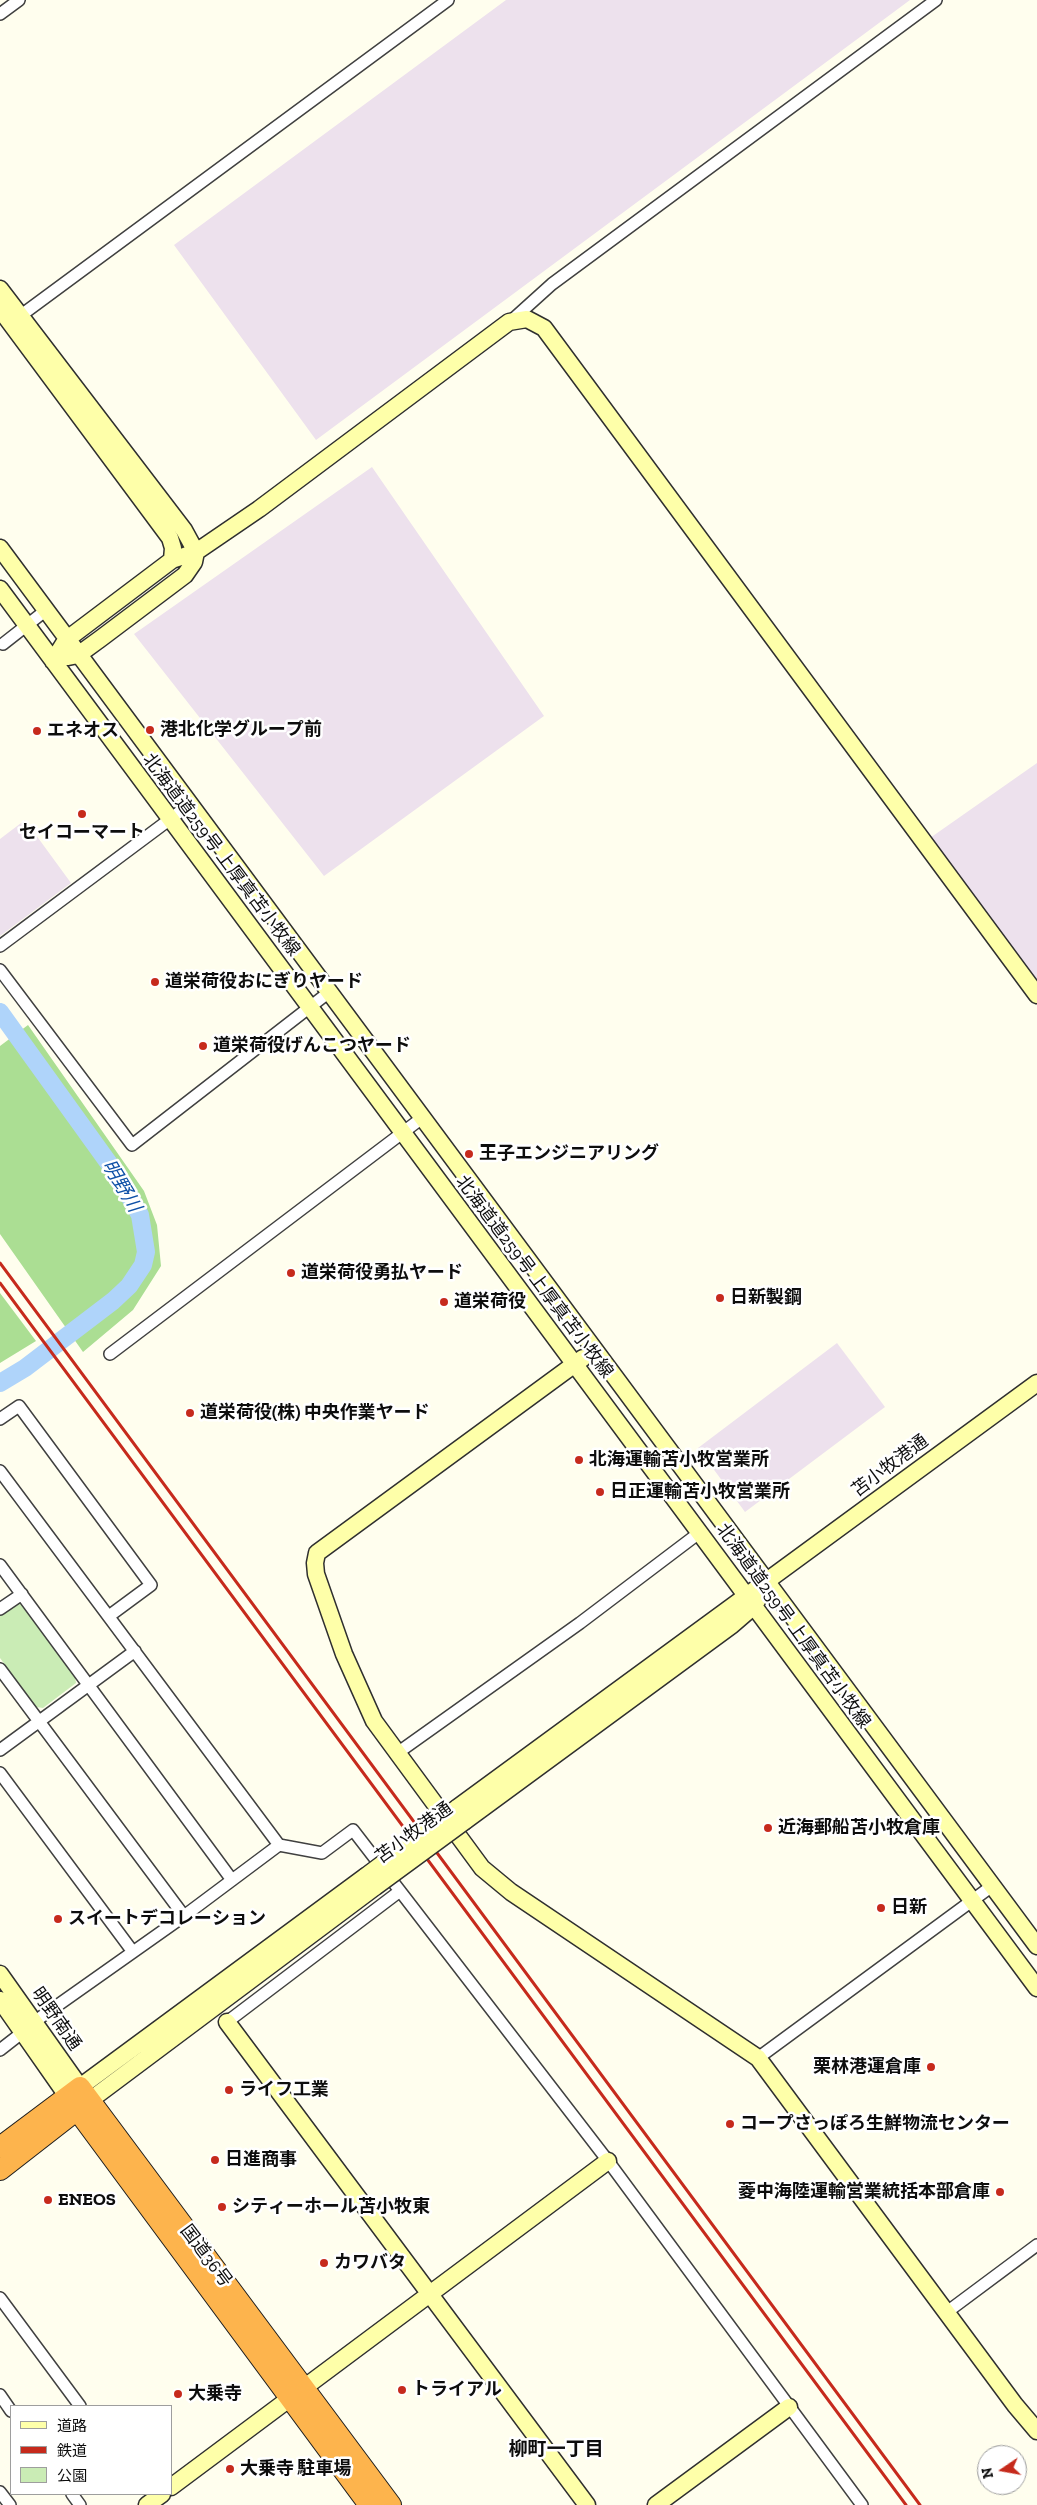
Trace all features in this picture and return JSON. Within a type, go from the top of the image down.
[{"type":"highway","points":[[0,2147],[79,2098]]},
{"type":"highway","points":[[0,2170],[79,2098]]},
{"type":"highway","name":"国道36号","points":[[79,2098],[297,2393],[391,2505]]},
{"type":"highway","name":"国道36号","points":[[297,2393],[369,2505]]},
{"type":"street","points":[[0,14],[19,0]]},
{"type":"street","points":[[15,320],[448,0]]},
{"type":"street","points":[[53,661],[66,640],[172,560],[196,552],[259,509],[509,322],[552,284],[936,0]]},
{"type":"street","points":[[0,289],[15,320],[170,538],[173,548],[172,560]]},
{"type":"street","points":[[0,309],[15,320],[184,530],[196,552],[194,562],[185,575],[78,655],[53,661]]},
{"type":"street","points":[[509,322],[527,319],[544,328],[1037,995]]},
{"type":"street","name":"北海道道259号 上厚真苫小牧線","points":[[0,548],[66,640],[1037,1946]]},
{"type":"street","name":"北海道道259号 上厚真苫小牧線","points":[[0,589],[1037,1988]]},
{"type":"street","points":[[1,643],[45,611]]},
{"type":"street","points":[[0,946],[189,805]]},
{"type":"street","points":[[0,970],[132,1145],[328,992]]},
{"type":"street","points":[[110,1354],[422,1118]]},
{"type":"street","points":[[594,1350],[317,1552],[316,1574],[344,1654],[374,1721],[396,1754],[461,1841],[489,1874],[510,1892],[758,2058],[1015,2405],[1037,2431]]},
{"type":"street","name":"苫小牧港通","points":[[79,2098],[749,1601],[768,1582],[1037,1383]]},
{"type":"street","points":[[0,1419],[19,1406],[151,1585],[109,1616]]},
{"type":"street","points":[[0,1471],[279,1845],[322,1853],[353,1830],[608,2161],[862,2505]]},
{"type":"street","points":[[396,1754],[580,1623],[699,1533]]},
{"type":"street","points":[[0,1564],[232,1880]]},
{"type":"street","points":[[0,1609],[22,1594]]},
{"type":"street","points":[[0,1750],[135,1651]]},
{"type":"street","points":[[0,1669],[184,1916]]},
{"type":"street","points":[[0,1773],[133,1952]]},
{"type":"street","points":[[0,2050],[28,2027],[184,1916],[279,1845]]},
{"type":"street","points":[[758,2058],[992,1886]]},
{"type":"street","points":[[400,1891],[227,2022],[432,2294],[587,2505]]},
{"type":"street","name":"明野南通","points":[[0,1974],[28,2027],[79,2098]]},
{"type":"street","name":"明野南通","points":[[0,2000],[28,2027]]},
{"type":"street","points":[[172,2486],[608,2161]]},
{"type":"street","points":[[947,2312],[1037,2245]]},
{"type":"street","points":[[0,2298],[79,2405]]},
{"type":"street","points":[[0,2395],[10,2410]]},
{"type":"street","points":[[656,2505],[789,2407]]},
{"type":"street","points":[[0,2492],[10,2505]]},
{"type":"shaded area","points":[[506,0],[910,0],[316,440],[174,245]]},
{"type":"shaded area","points":[[372,467],[544,716],[324,876],[134,634]]},
{"type":"shaded area","points":[[1037,763],[1037,980],[930,838]]},
{"type":"shaded area","points":[[25,820],[71,883],[0,936],[0,839]]},
{"type":"shaded area","points":[[837,1343],[885,1407],[745,1512],[698,1448]]},
{"type":"green space","points":[[28,1025],[144,1191],[157,1225],[161,1266],[133,1310],[83,1352],[0,1234],[0,1046]]},
{"type":"green space","points":[[0,1293],[36,1341],[0,1363]]},
{"type":"green space","points":[[18,1602],[23,1603],[75,1676],[76,1683],[43,1708],[36,1707],[0,1658],[0,1615]]},
{"type":"waterway","name":"明野川","points":[[0,1012],[118,1176],[140,1215],[146,1252],[143,1265],[129,1286],[113,1301],[25,1368],[0,1383]]},
{"type":"railway","points":[[0,1263],[920,2505]]},
{"type":"railway","points":[[0,1283],[906,2505]]},
{"type":"place","name":"港北化学グループ前","points":[[150,730]]},
{"type":"place","name":"エネオス","points":[[37,731]]},
{"type":"place","name":"セイコーマート","points":[[82,814]]},
{"type":"place","name":"道栄荷役おにぎりヤード","points":[[155,982]]},
{"type":"place","name":"道栄荷役げんこつヤード","points":[[203,1046]]},
{"type":"place","name":"王子エンジニアリング","points":[[469,1154]]},
{"type":"place","name":"道栄荷役勇払ヤード","points":[[291,1273]]},
{"type":"place","name":"日新製鋼","points":[[720,1298]]},
{"type":"place","name":"道栄荷役","points":[[444,1302]]},
{"type":"place","name":"道栄荷役(株) 中央作業ヤード","points":[[190,1413]]},
{"type":"place","name":"北海運輸苫小牧営業所","points":[[579,1460]]},
{"type":"place","name":"日正運輸苫小牧営業所","points":[[600,1492]]},
{"type":"place","name":"近海郵船苫小牧倉庫","points":[[768,1828]]},
{"type":"place","name":"日新","points":[[881,1908]]},
{"type":"place","name":"スイートデコレーション","points":[[58,1919]]},
{"type":"place","name":"栗林港運倉庫","points":[[931,2067]]},
{"type":"place","name":"ライフ工業","points":[[229,2090]]},
{"type":"place","name":"コープさっぽろ生鮮物流センター","points":[[730,2124]]},
{"type":"place","name":"日進商事","points":[[215,2160]]},
{"type":"place","name":"菱中海陸運輸営業統括本部倉庫","points":[[1000,2192]]},
{"type":"place","name":"ENEOS","points":[[48,2200]]},
{"type":"place","name":"シティーホール苫小牧東","points":[[222,2207]]},
{"type":"place","name":"カワバタ","points":[[324,2263]]},
{"type":"place","name":"トライアル","points":[[402,2390]]},
{"type":"place","name":"大乗寺","points":[[178,2394]]},
{"type":"place","name":"大乗寺 駐車場","points":[[230,2469]]},
{"type":"district","name":"柳町一丁目","points":[[556,2450]]}]
